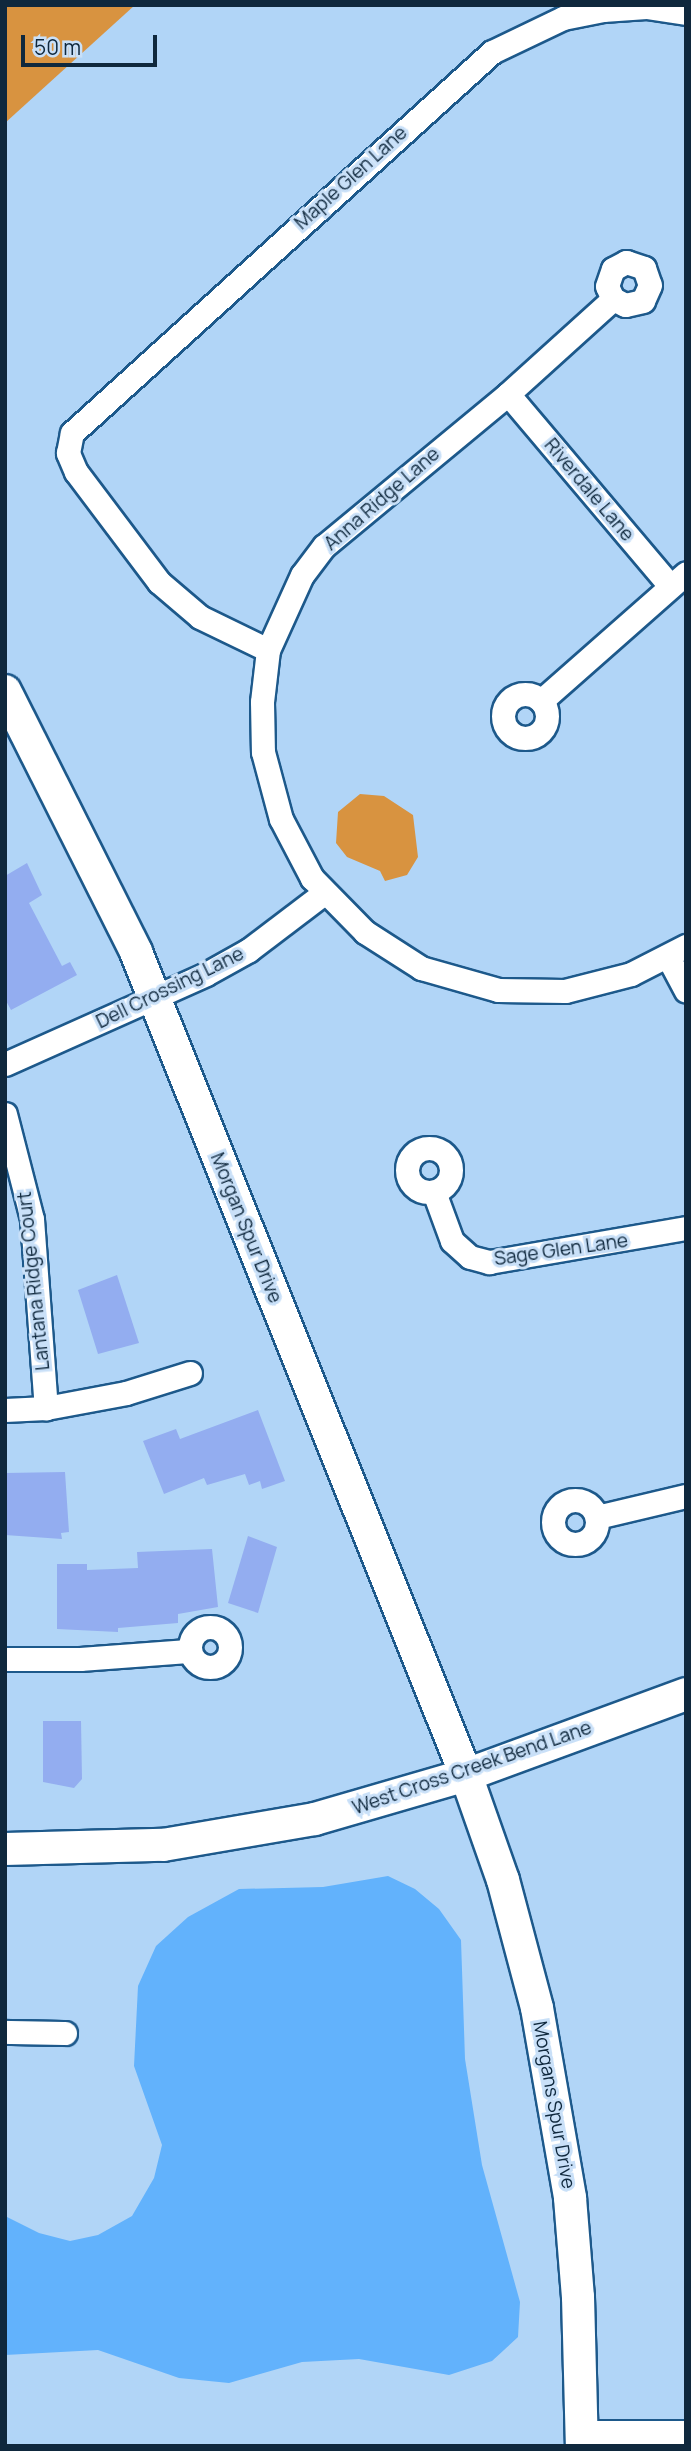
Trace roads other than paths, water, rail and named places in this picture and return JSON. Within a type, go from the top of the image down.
[{"type":"street","name":"Maple Glen Lane","points":[[268,650],[200,617],[159,582],[76,472],[68,447],[72,433],[492,52],[563,18],[646,6],[686,13]]},
{"type":"street","name":"Anna Ridge Lane","points":[[613,299],[508,394],[324,546],[302,575],[268,650],[261,716],[266,768],[288,838],[324,893],[352,922],[395,953],[437,974],[481,987],[565,991],[614,980],[677,952]]},
{"type":"street","name":"Riverdale Lane","points":[[508,394],[678,579]]},
{"type":"street","points":[[541,701],[678,579]]},
{"type":"street","name":"Morgan Spur Drive","points":[[5,691],[156,998],[466,1775]]},
{"type":"street","name":"Dell Crossing Lane","points":[[5,1064],[156,998],[249,950],[324,893]]},
{"type":"street","points":[[677,952],[686,991]]},
{"type":"street","name":"Lantana Ridge Court","points":[[5,1114],[32,1219],[46,1409]]},
{"type":"street","name":"Sage Glen Lane","points":[[434,1192],[452,1241],[465,1254],[483,1261],[686,1228]]},
{"type":"street","points":[[5,1410],[46,1409],[126,1393],[190,1373]]},
{"type":"street","points":[[597,1517],[686,1496]]},
{"type":"street","points":[[5,1659],[80,1659],[188,1651]]},
{"type":"street","name":"West Cross Creek Bend Lane","points":[[5,1849],[163,1845],[231,1836],[384,1802],[686,1695]]},
{"type":"street","name":"Morgans Spur Drive","points":[[466,1775],[519,1933],[550,2072],[570,2198],[582,2439]]},
{"type":"street","points":[[5,2032],[65,2033]]},
{"type":"street","points":[[582,2439],[686,2432]]},
{"type":"water","points":[[388,1876],[415,1889],[439,1909],[461,1940],[465,2059],[482,2165],[520,2302],[518,2337],[492,2361],[449,2375],[359,2359],[302,2362],[229,2383],[179,2378],[98,2350],[5,2355],[5,2216],[39,2233],[70,2241],[98,2235],[132,2216],[154,2178],[162,2145],[134,2066],[138,1986],[156,1946],[188,1917],[239,1889],[323,1887]]}]
